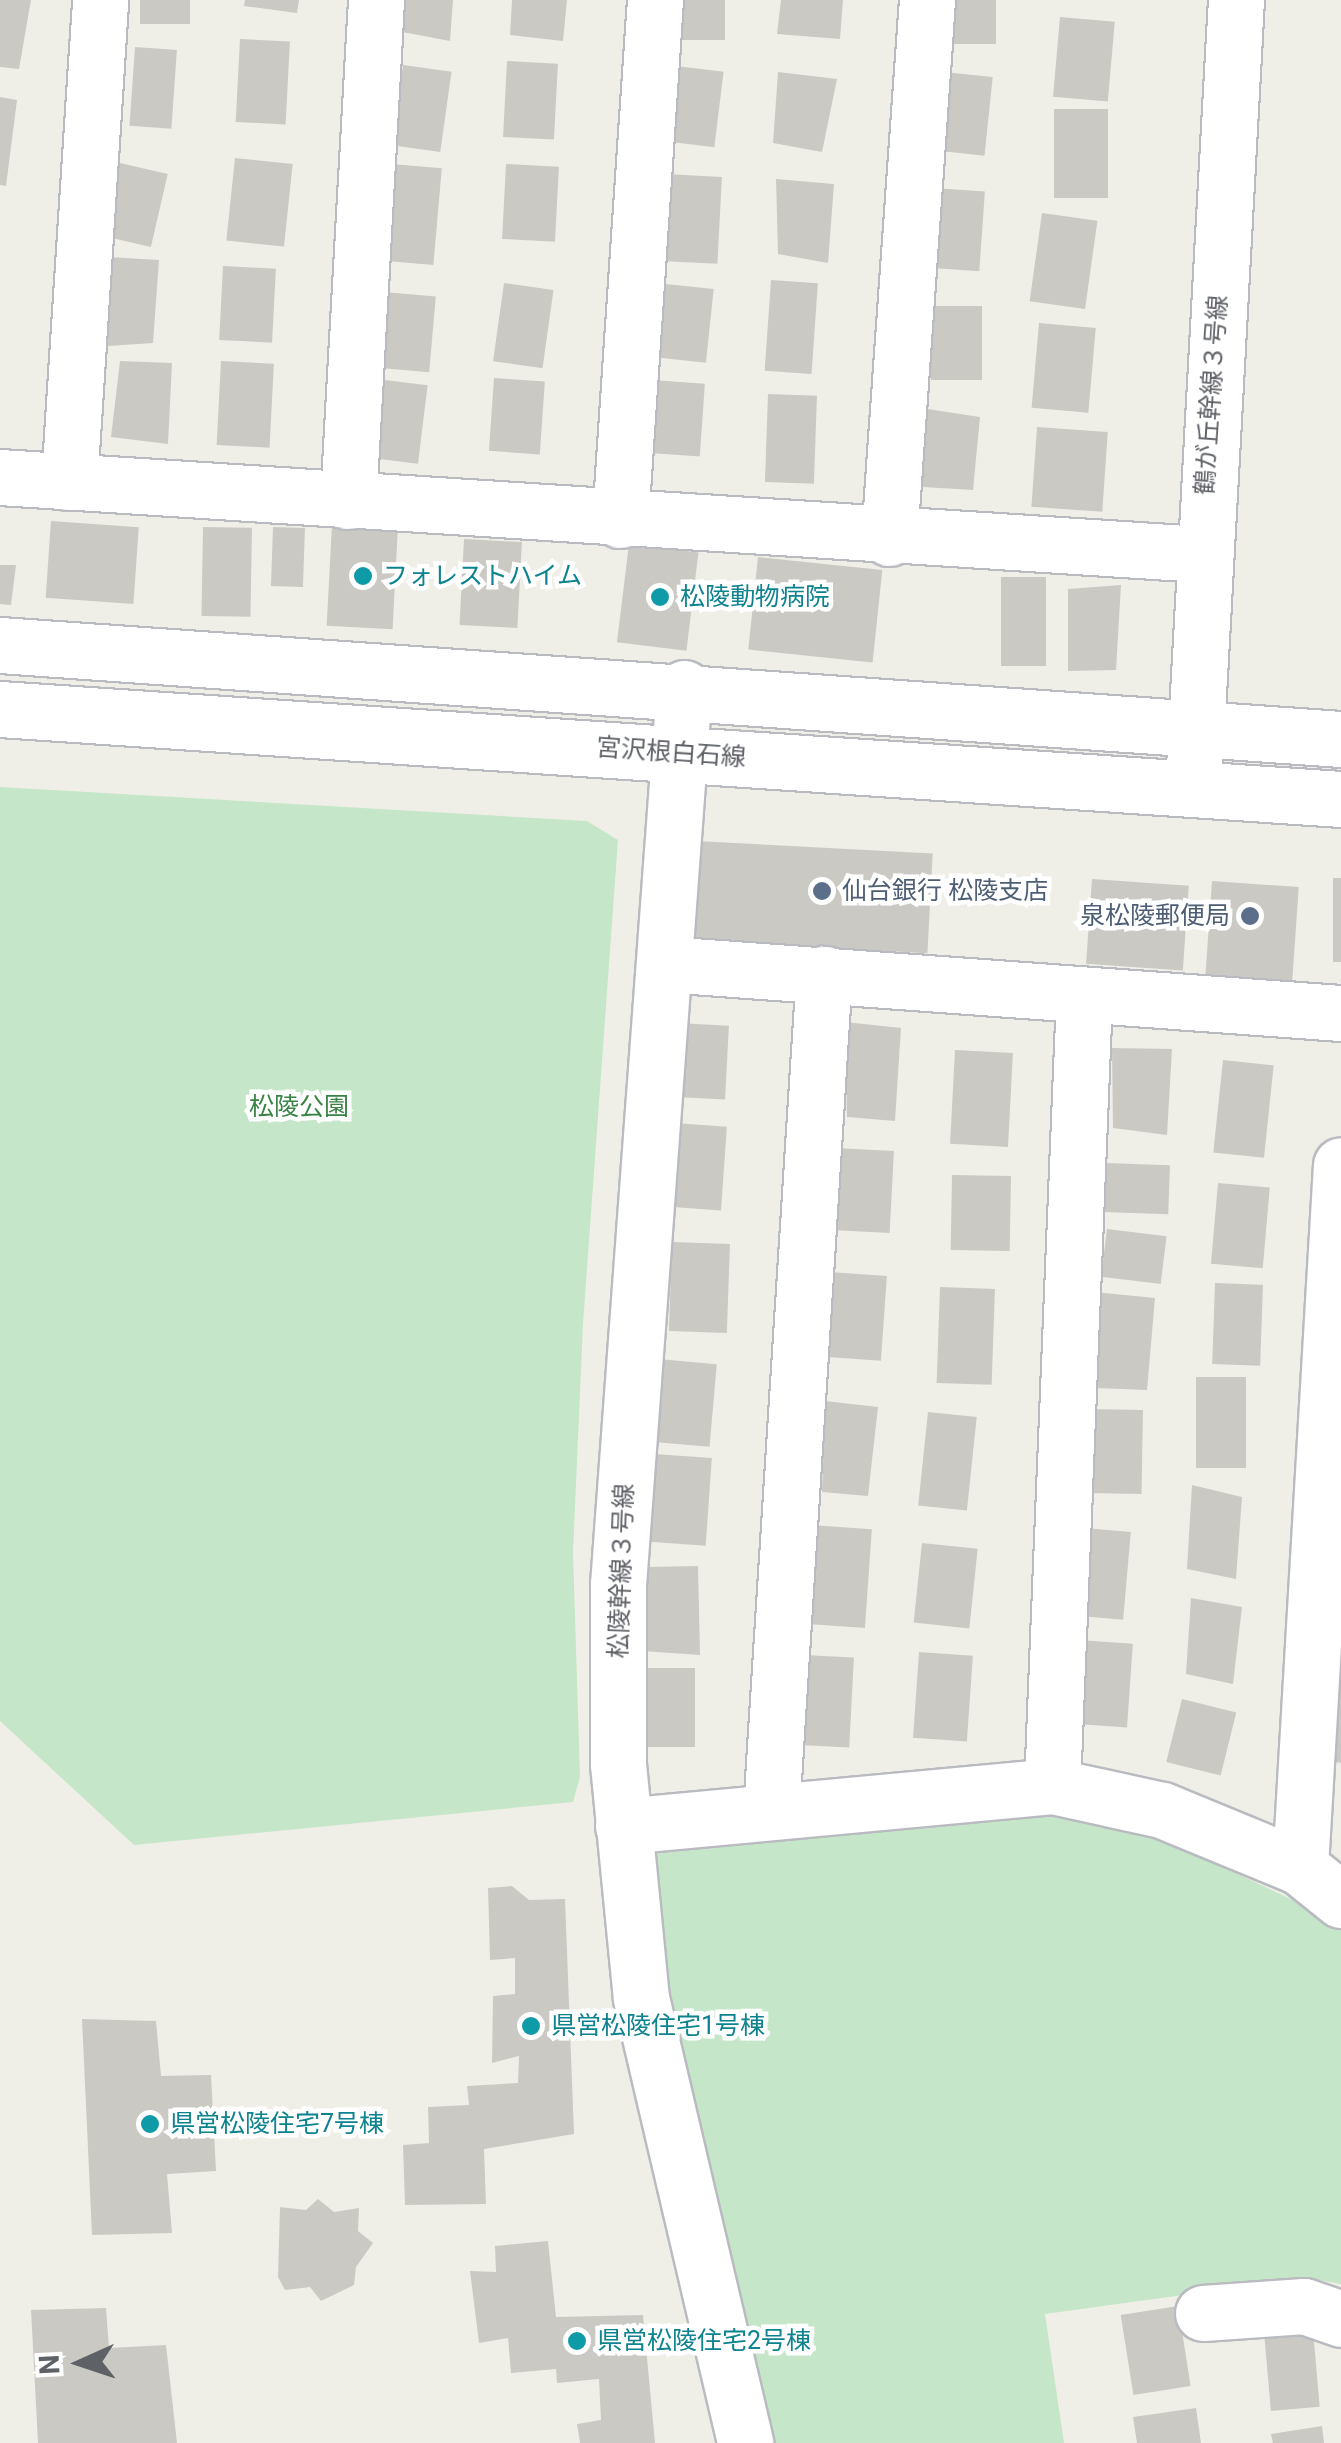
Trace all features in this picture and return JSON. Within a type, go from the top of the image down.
[{"type":"street","points":[[69,482],[100,0]]},
{"type":"street","points":[[348,502],[376,0]]},
{"type":"street","points":[[620,520],[655,0]]},
{"type":"street","points":[[888,538],[926,0]]},
{"type":"street","name":"鶴が丘幹線３号線","points":[[1194,790],[1202,554],[1236,0]]},
{"type":"street","points":[[0,477],[888,538],[1202,554]]},
{"type":"street","points":[[0,645],[684,688],[1341,739]]},
{"type":"street","name":"松陵幹線３号線","points":[[684,688],[618,1584],[623,1826],[641,1998],[745,2443]]},
{"type":"street","name":"宮沢根白石線","points":[[0,709],[1341,799]]},
{"type":"street","points":[[665,964],[1341,1014]]},
{"type":"street","points":[[771,1811],[824,974]]},
{"type":"street","points":[[1052,1786],[1084,997]]},
{"type":"street","points":[[623,1826],[1052,1786],[1162,1810],[1320,1883],[1341,1165]]},
{"type":"street","points":[[1202,2313],[1304,2306],[1341,2320]]},
{"type":"green space","name":"松陵公園","points":[[0,787],[587,821],[618,840],[583,1324],[573,1552],[580,1777],[573,1802],[134,1845],[0,1721]]},
{"type":"green space","points":[[1052,1786],[1341,1923],[1341,2284],[1307,2278],[1045,2314],[1064,2443],[748,2443],[623,1826]]},
{"type":"building","points":[[0,0],[31,0],[19,69],[0,67]]},
{"type":"building","points":[[140,0],[190,0],[190,24],[140,24]]},
{"type":"building","points":[[245,0],[299,0],[297,13],[244,6]]},
{"type":"building","points":[[398,0],[453,0],[450,41],[397,31]]},
{"type":"building","points":[[512,0],[567,0],[563,41],[510,35]]},
{"type":"building","points":[[672,0],[725,0],[725,40],[672,40]]},
{"type":"building","points":[[781,0],[843,0],[840,39],[777,34]]},
{"type":"building","points":[[943,0],[996,0],[996,44],[943,44]]},
{"type":"building","points":[[1060,17],[1115,22],[1108,101],[1053,97]]},
{"type":"building","points":[[240,39],[290,42],[286,125],[236,122]]},
{"type":"building","points":[[135,47],[177,50],[171,129],[129,126]]},
{"type":"building","points":[[507,61],[558,64],[554,140],[503,137]]},
{"type":"building","points":[[403,65],[452,72],[440,152],[392,145]]},
{"type":"building","points":[[668,65],[724,72],[714,147],[659,140]]},
{"type":"building","points":[[778,72],[837,79],[822,152],[773,143]]},
{"type":"building","points":[[944,72],[993,77],[984,156],[936,151]]},
{"type":"building","points":[[0,97],[17,100],[6,186],[0,185]]},
{"type":"building","points":[[1054,109],[1108,109],[1108,198],[1054,198]]},
{"type":"building","points":[[235,158],[293,164],[284,247],[226,241]]},
{"type":"building","points":[[120,163],[168,174],[151,247],[103,236]]},
{"type":"building","points":[[392,164],[442,168],[433,265],[384,261]]},
{"type":"building","points":[[506,164],[559,167],[555,242],[502,239]]},
{"type":"building","points":[[666,174],[722,177],[717,264],[661,261]]},
{"type":"building","points":[[776,179],[834,184],[828,263],[778,254]]},
{"type":"building","points":[[934,188],[985,192],[979,271],[928,268]]},
{"type":"building","points":[[1042,213],[1097,221],[1085,309],[1030,301]]},
{"type":"building","points":[[109,257],[159,260],[153,343],[108,346]]},
{"type":"building","points":[[223,266],[276,269],[272,343],[219,340]]},
{"type":"building","points":[[771,280],[818,283],[812,374],[765,371]]},
{"type":"building","points":[[504,283],[554,290],[543,368],[493,361]]},
{"type":"building","points":[[656,283],[714,289],[706,363],[648,357]]},
{"type":"building","points":[[384,292],[436,297],[429,372],[377,368]]},
{"type":"building","points":[[931,306],[982,306],[982,380],[931,380]]},
{"type":"building","points":[[1039,323],[1096,328],[1088,413],[1032,408]]},
{"type":"building","points":[[120,361],[172,363],[168,444],[111,437]]},
{"type":"building","points":[[221,361],[274,364],[270,448],[217,445]]},
{"type":"building","points":[[494,378],[545,382],[540,454],[489,451]]},
{"type":"building","points":[[377,379],[428,385],[418,464],[367,457]]},
{"type":"building","points":[[652,380],[705,384],[700,457],[647,453]]},
{"type":"building","points":[[768,394],[817,396],[814,484],[765,482]]},
{"type":"building","points":[[921,408],[980,417],[973,490],[923,487]]},
{"type":"building","points":[[1037,427],[1108,432],[1102,512],[1031,507]]},
{"type":"building","points":[[51,521],[139,527],[133,604],[46,598]]},
{"type":"building","name":"フォレストハイム","points":[[332,524],[398,527],[393,629],[327,626]]},
{"type":"building","points":[[203,527],[252,528],[250,617],[201,616]]},
{"type":"building","points":[[273,527],[305,528],[303,587],[271,586]]},
{"type":"building","points":[[464,539],[522,542],[517,628],[459,625]]},
{"type":"building","name":"松陵動物病院","points":[[629,544],[698,553],[686,651],[617,642]]},
{"type":"building","points":[[758,557],[882,570],[873,663],[748,649]]},
{"type":"building","points":[[0,565],[16,565],[11,605],[0,604]]},
{"type":"building","points":[[1001,577],[1046,577],[1046,666],[1001,666]]},
{"type":"building","points":[[1121,585],[1116,670],[1068,671],[1068,589]]},
{"type":"building","points":[[696,841],[933,853],[927,953],[691,941]]},
{"type":"building","points":[[1333,878],[1341,878],[1341,962],[1333,962]]},
{"type":"building","points":[[1092,879],[1189,886],[1183,971],[1086,964]]},
{"type":"building","points":[[1212,881],[1299,887],[1292,984],[1205,978]]},
{"type":"building","points":[[845,1022],[901,1028],[895,1121],[847,1117]]},
{"type":"building","points":[[678,1023],[729,1026],[725,1100],[674,1097]]},
{"type":"building","points":[[1112,1048],[1172,1049],[1167,1135],[1113,1128]]},
{"type":"building","points":[[955,1050],[1013,1053],[1008,1147],[950,1144]]},
{"type":"building","points":[[1223,1060],[1274,1065],[1264,1158],[1213,1152]]},
{"type":"building","points":[[675,1123],[727,1127],[721,1210],[669,1207]]},
{"type":"building","points":[[836,1148],[894,1151],[890,1233],[832,1230]]},
{"type":"building","points":[[1105,1163],[1170,1165],[1168,1214],[1103,1212]]},
{"type":"building","points":[[952,1175],[1011,1176],[1010,1251],[951,1250]]},
{"type":"building","points":[[1218,1183],[1270,1188],[1263,1268],[1211,1264]]},
{"type":"building","points":[[1107,1229],[1167,1236],[1161,1284],[1101,1277]]},
{"type":"building","points":[[672,1242],[730,1244],[727,1333],[669,1331]]},
{"type":"building","points":[[830,1272],[887,1276],[881,1361],[824,1357]]},
{"type":"building","points":[[1215,1283],[1263,1285],[1260,1366],[1212,1364]]},
{"type":"building","points":[[940,1287],[995,1289],[992,1385],[937,1383]]},
{"type":"building","points":[[1094,1292],[1155,1298],[1147,1390],[1095,1388]]},
{"type":"building","points":[[658,1359],[717,1364],[710,1447],[651,1442]]},
{"type":"building","points":[[1196,1377],[1246,1377],[1246,1468],[1196,1468]]},
{"type":"building","points":[[825,1401],[878,1407],[868,1496],[822,1492]]},
{"type":"building","points":[[1088,1409],[1143,1410],[1142,1494],[1087,1493]]},
{"type":"building","points":[[928,1412],[977,1417],[967,1511],[918,1505]]},
{"type":"building","points":[[655,1454],[712,1458],[706,1546],[649,1542]]},
{"type":"building","points":[[1192,1485],[1242,1497],[1236,1579],[1187,1569]]},
{"type":"building","points":[[811,1525],[872,1529],[865,1628],[804,1624]]},
{"type":"building","points":[[1085,1528],[1131,1532],[1123,1620],[1077,1616]]},
{"type":"building","points":[[922,1543],[978,1549],[969,1628],[914,1623]]},
{"type":"building","points":[[698,1566],[700,1655],[642,1651],[646,1567]]},
{"type":"building","points":[[1191,1598],[1242,1607],[1233,1684],[1186,1674]]},
{"type":"building","points":[[1079,1640],[1133,1644],[1127,1728],[1073,1724]]},
{"type":"building","points":[[919,1652],[973,1656],[967,1742],[913,1738]]},
{"type":"building","points":[[804,1655],[854,1658],[849,1747],[799,1745]]},
{"type":"building","points":[[644,1668],[695,1668],[695,1747],[644,1747]]},
{"type":"building","points":[[1341,1674],[1341,1763],[1336,1762]]},
{"type":"building","points":[[1182,1699],[1236,1713],[1221,1776],[1166,1762]]},
{"type":"building","name":"県営松陵住宅1号棟","points":[[512,1886],[529,1900],[565,1899],[574,2134],[484,2149],[486,2204],[405,2205],[403,2145],[429,2143],[428,2107],[469,2105],[467,2086],[518,2083],[519,2056],[492,2063],[493,1996],[515,1994],[515,1958],[490,1960],[488,1888]]},
{"type":"building","name":"県営松陵住宅7号棟","points":[[82,2019],[156,2021],[161,2076],[211,2075],[216,2171],[167,2174],[172,2233],[92,2235]]},
{"type":"building","points":[[318,2199],[334,2212],[359,2208],[358,2231],[373,2243],[356,2267],[354,2285],[321,2301],[310,2287],[285,2290],[278,2277],[280,2207],[306,2210]]},
{"type":"building","name":"県営松陵住宅2号棟","points":[[548,2241],[556,2317],[643,2315],[655,2443],[580,2443],[577,2424],[601,2420],[599,2379],[557,2383],[556,2369],[511,2373],[508,2338],[479,2343],[470,2271],[496,2272],[495,2246]]},
{"type":"building","points":[[1178,2306],[1191,2386],[1133,2395],[1121,2315]]},
{"type":"building","points":[[106,2308],[109,2348],[166,2345],[177,2443],[38,2443],[31,2310]]},
{"type":"building","points":[[1313,2330],[1320,2407],[1271,2411],[1264,2334]]},
{"type":"building","points":[[1196,2408],[1201,2443],[1137,2443],[1133,2417]]},
{"type":"building","points":[[1322,2426],[1324,2443],[1273,2443],[1271,2434]]},
{"type":"place","name":"フォレストハイム","points":[[363,576]]},
{"type":"place","name":"松陵動物病院","points":[[660,597]]},
{"type":"place","name":"仙台銀行 松陵支店","points":[[822,891]]},
{"type":"place","name":"泉松陵郵便局","points":[[1250,916]]},
{"type":"place","name":"県営松陵住宅1号棟","points":[[531,2026]]},
{"type":"place","name":"県営松陵住宅7号棟","points":[[150,2124]]},
{"type":"place","name":"県営松陵住宅2号棟","points":[[577,2341]]}]
